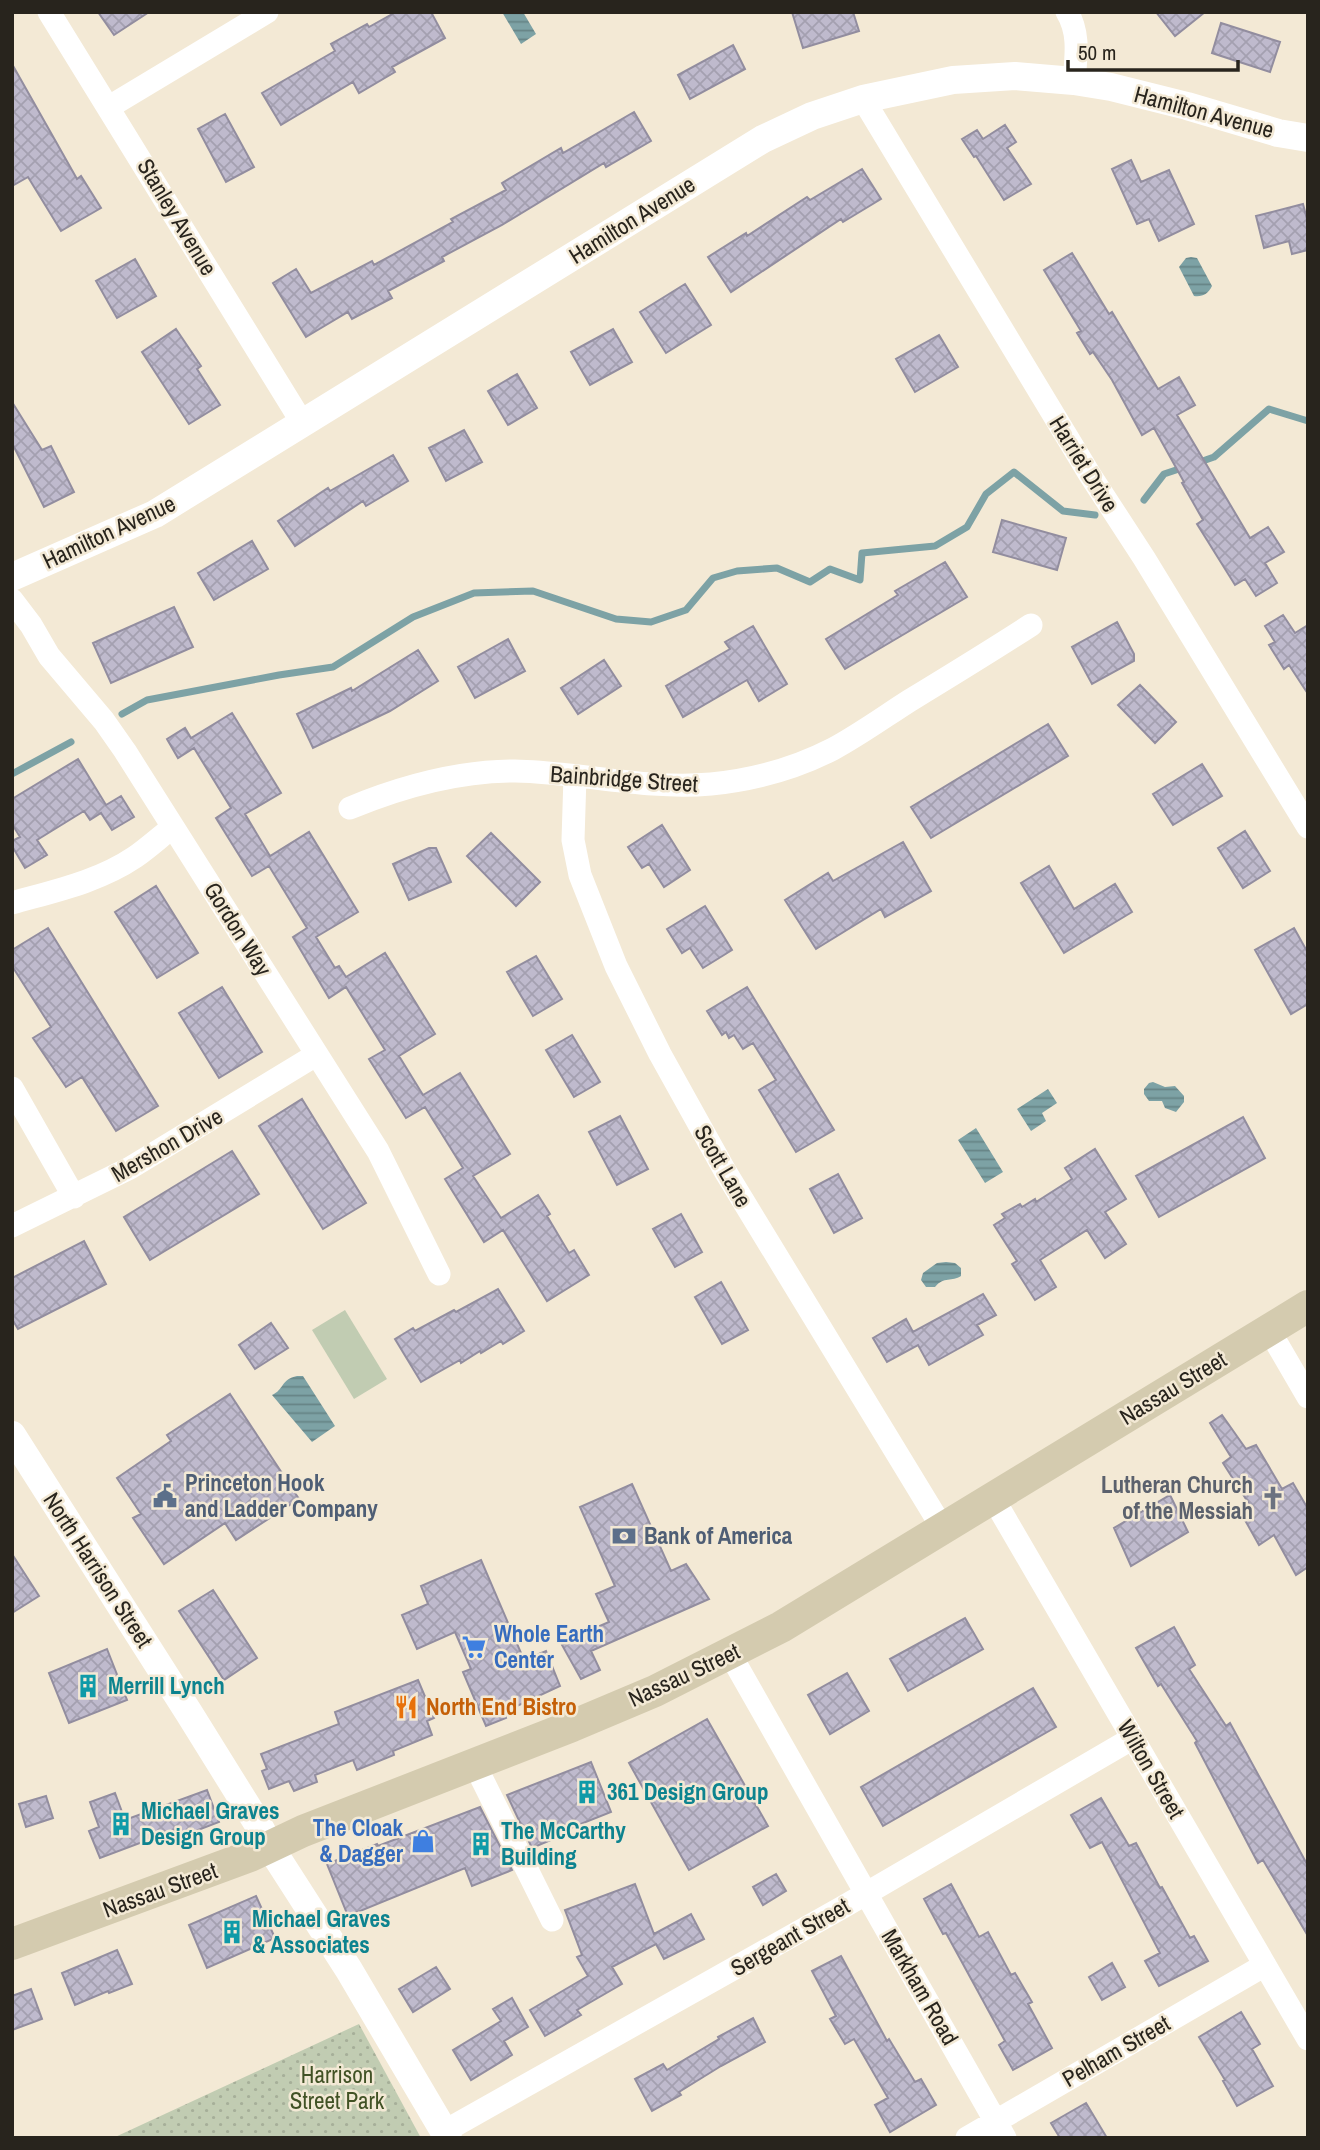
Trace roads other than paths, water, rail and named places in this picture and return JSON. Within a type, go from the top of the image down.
[{"type":"main road","name":"Nassau Street","points":[[12,1944],[238,1861],[303,1831],[655,1691],[782,1627],[1308,1306]]},
{"type":"street","name":"Stanley Avenue","points":[[49,12],[303,424]]},
{"type":"street","points":[[109,107],[267,12]]},
{"type":"street","points":[[1067,12],[1077,40],[1074,81]]},
{"type":"street","name":"Hamilton Avenue","points":[[12,577],[155,514],[763,139],[812,116],[863,99],[953,80],[1015,76],[1111,87],[1278,133],[1308,138]]},
{"type":"street","name":"Harriet Drive","points":[[863,99],[1083,464],[1144,558],[1308,827]]},
{"type":"street","name":"Gordon Way","points":[[12,600],[32,625],[49,656],[104,721],[173,827],[378,1151],[439,1274]]},
{"type":"street","name":"Bainbridge Street","points":[[350,808],[390,792],[433,780],[477,773],[516,771],[671,785],[711,784],[751,778],[795,765],[832,749],[1031,625]]},
{"type":"street","name":"Scott Lane","points":[[575,776],[573,840],[580,875],[616,966],[660,1054],[725,1171],[943,1529]]},
{"type":"street","points":[[12,903],[102,875],[134,858],[173,827]]},
{"type":"street","name":"Mershon Drive","points":[[12,1226],[130,1168],[316,1055]]},
{"type":"street","points":[[12,1088],[74,1197]]},
{"type":"street","points":[[1269,1330],[1308,1397]]},
{"type":"street","name":"North Harrison Street","points":[[12,1436],[183,1703],[447,2134]]},
{"type":"street","name":"Wilton Street","points":[[993,1498],[1308,2039]]},
{"type":"street","name":"Markham Road","points":[[730,1654],[1000,2129]]},
{"type":"street","name":"Sergeant Street","points":[[447,2134],[1133,1738]]},
{"type":"street","points":[[474,1763],[552,1920]]},
{"type":"street","name":"Pelham Street","points":[[967,2138],[1000,2129],[1265,1965]]},
{"type":"water","points":[[502,12],[523,12],[536,34],[521,44]]},
{"type":"water","points":[[1186,258],[1197,258],[1212,286],[1203,295],[1194,296],[1179,267]]},
{"type":"water","points":[[1153,1082],[1165,1087],[1175,1086],[1184,1096],[1184,1102],[1176,1112],[1165,1108],[1162,1101],[1149,1101],[1144,1089]]},
{"type":"water","points":[[1048,1089],[1057,1103],[1042,1113],[1046,1121],[1031,1131],[1017,1109]]},
{"type":"water","points":[[976,1128],[1003,1172],[985,1183],[958,1140]]},
{"type":"water","points":[[937,1263],[955,1263],[961,1268],[961,1276],[942,1281],[935,1287],[926,1287],[921,1280],[923,1273]]},
{"type":"water","points":[[303,1376],[335,1426],[312,1442],[272,1395],[288,1380]]},
{"type":"waterway","points":[[1197,463],[1214,457],[1269,409],[1308,421]]},
{"type":"waterway","points":[[1144,500],[1164,474],[1185,467]]},
{"type":"waterway","points":[[122,714],[147,700],[333,667],[413,617],[474,593],[533,591],[616,619],[651,622],[686,610],[713,578],[737,571],[777,568],[810,582],[830,569],[860,580],[862,553],[935,546],[967,527],[986,494],[1014,472],[1063,511],[1095,515]]},
{"type":"waterway","points":[[12,774],[71,742]]},
{"type":"place","name":"Princeton Hook and Ladder Company","points":[[165,1496]]},
{"type":"place","name":"Lutheran Church of the Messiah","points":[[1273,1498]]},
{"type":"place","name":"Bank of America","points":[[624,1536]]},
{"type":"place","name":"Whole Earth Center","points":[[474,1647]]},
{"type":"place","name":"Merrill Lynch","points":[[88,1686]]},
{"type":"place","name":"North End Bistro","points":[[406,1707]]},
{"type":"place","name":"361 Design Group","points":[[587,1792]]},
{"type":"place","name":"Michael Graves Design Group","points":[[121,1824]]},
{"type":"place","name":"The Cloak & Dagger","points":[[423,1841]]},
{"type":"place","name":"The McCarthy Building","points":[[481,1844]]},
{"type":"place","name":"Michael Graves & Associates","points":[[232,1932]]},
{"type":"park label","name":"Harrison Street Park","points":[[337,2088]]}]
